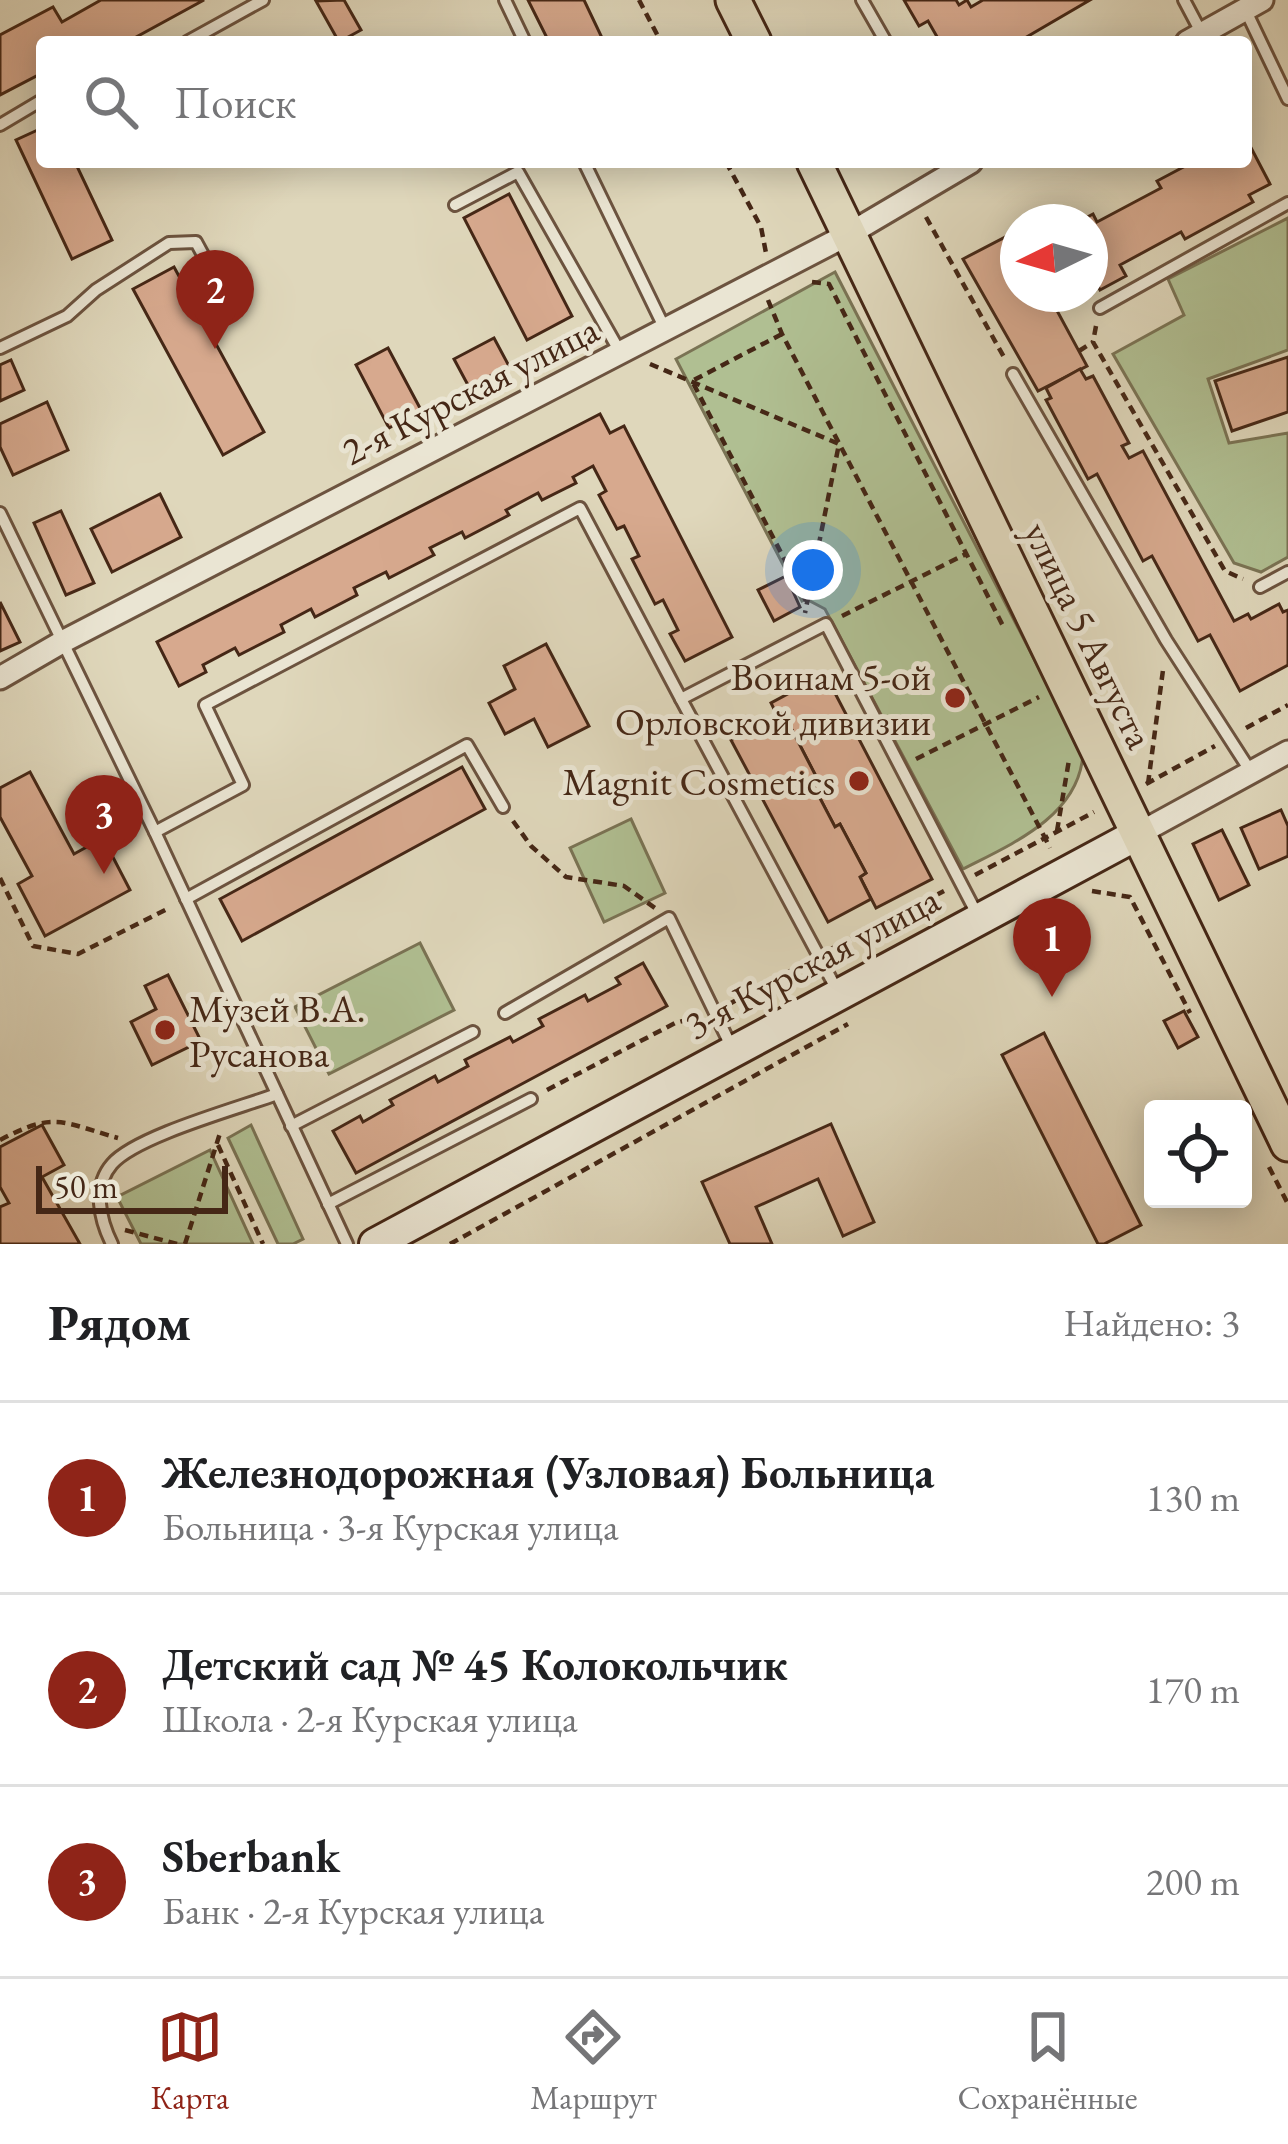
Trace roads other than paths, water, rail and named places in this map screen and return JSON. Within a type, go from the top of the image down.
[{"type":"main road","points":[[733,0],[751,36]]},
{"type":"main road","name":"улица 5 Августа","points":[[817,168],[1134,790],[1288,1144]]},
{"type":"main road","name":"3-я Курская улица","points":[[375,1244],[1150,827]]},
{"type":"street","points":[[1199,36],[1254,5]]},
{"type":"street","name":"2-я Курская улица","points":[[0,678],[850,234],[955,168]]},
{"type":"street","name":"3-я Курская улица","points":[[1150,827],[1288,752]]},
{"type":"lane","points":[[198,36],[263,0]]},
{"type":"lane","points":[[505,0],[522,36]]},
{"type":"lane","points":[[862,0],[883,36]]},
{"type":"lane","points":[[1184,0],[1194,36]]},
{"type":"lane","points":[[1254,5],[1288,99]]},
{"type":"lane","points":[[0,125],[36,104]]},
{"type":"lane","points":[[587,168],[664,329]]},
{"type":"lane","points":[[455,205],[518,172],[620,352]]},
{"type":"lane","points":[[1108,304],[1288,203]]},
{"type":"lane","points":[[0,348],[67,316],[96,290],[169,243],[196,242],[214,277]]},
{"type":"lane","points":[[1013,374],[1166,640],[1251,772]]},
{"type":"lane","points":[[155,832],[243,785],[205,705],[580,508],[838,992]]},
{"type":"lane","points":[[0,513],[347,1244]]},
{"type":"lane","points":[[1260,586],[1288,572]]},
{"type":"lane","points":[[681,699],[826,624],[979,917]]},
{"type":"lane","points":[[186,898],[467,745],[503,807]]},
{"type":"lane","points":[[505,1013],[669,918],[732,1049]]},
{"type":"lane","points":[[291,1126],[473,1032]]},
{"type":"lane","points":[[112,1244],[102,1223],[100,1191],[111,1165],[141,1144],[277,1094]]},
{"type":"lane","points":[[328,1204],[531,1099]]},
{"type":"place","name":"Детский сад № 45 Колокольчик","points":[[215,349]]},
{"type":"place","name":"Воинам 5-ой Орловской дивизии","points":[[955,698]]},
{"type":"place","name":"Magnit Cosmetics","points":[[859,781]]},
{"type":"place","name":"Sberbank","points":[[104,874]]},
{"type":"place","name":"Железнодорожная (Узловая) Больница","points":[[1052,997]]},
{"type":"place","name":"Музей В.А. Русанова","points":[[165,1030]]}]
